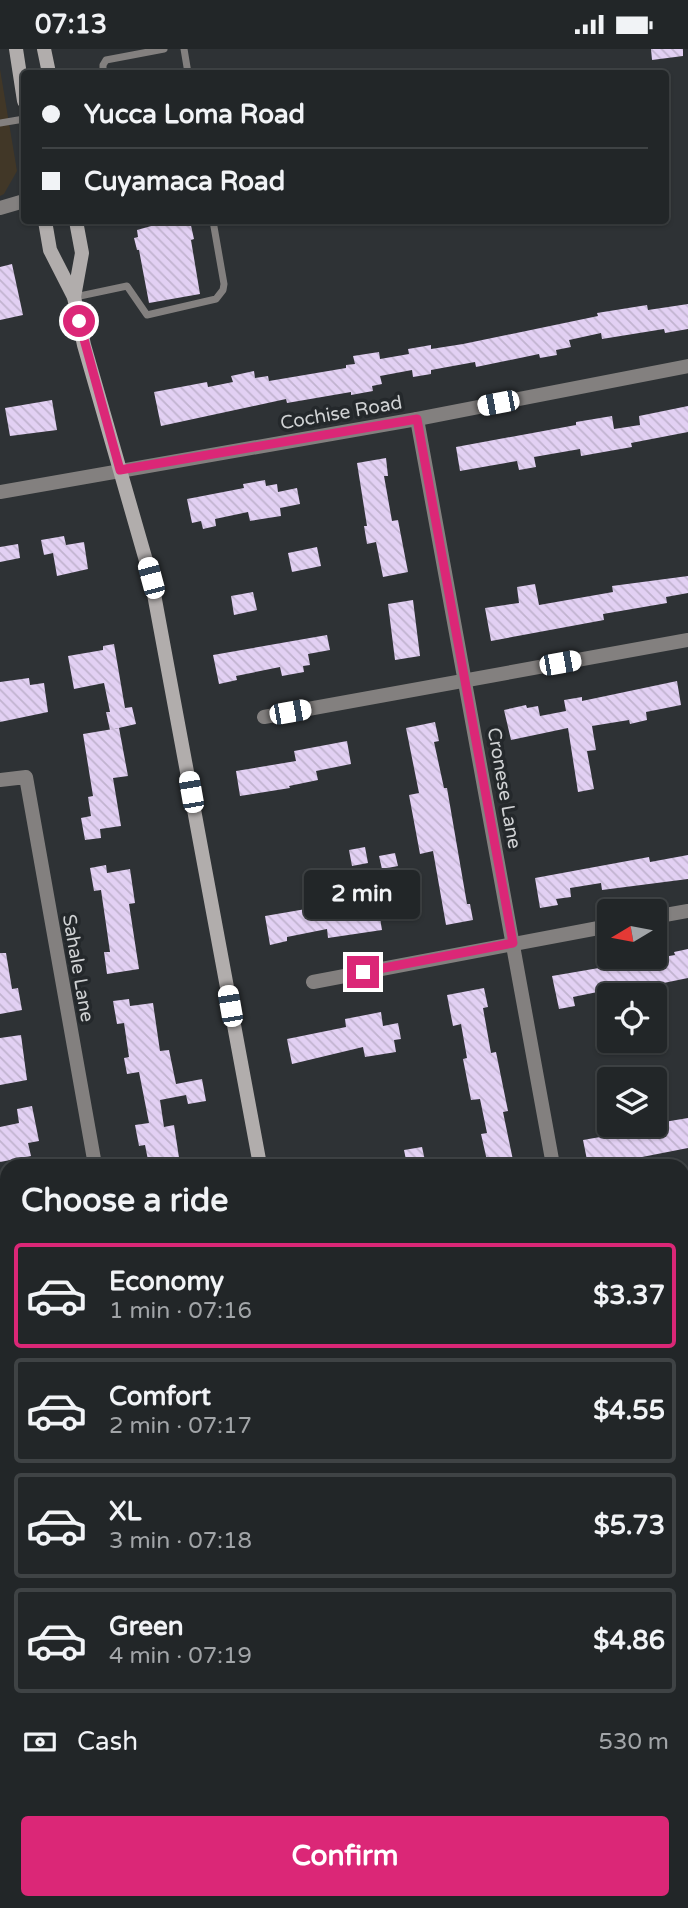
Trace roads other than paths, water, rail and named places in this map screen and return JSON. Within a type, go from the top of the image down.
[{"type":"main road","points":[[16,49],[21,82]]},
{"type":"main road","points":[[44,49],[48,70]]},
{"type":"main road","points":[[46,224],[50,250],[74,297],[84,345],[151,578],[259,1159]]},
{"type":"main road","points":[[74,297],[82,253],[77,224]]},
{"type":"street","points":[[0,208],[21,202]]},
{"type":"street","name":"Cochise Road","points":[[0,492],[417,419],[688,366]]},
{"type":"street","name":"Cronese Lane","points":[[417,419],[552,1159]]},
{"type":"street","points":[[264,717],[688,640]]},
{"type":"street","name":"Sahale Lane","points":[[0,780],[26,777],[94,1159]]},
{"type":"street","points":[[667,915],[688,911]]},
{"type":"street","points":[[313,982],[597,928]]},
{"type":"lane","points":[[103,70],[106,60],[164,49]]},
{"type":"lane","points":[[184,49],[188,70]]},
{"type":"lane","points":[[0,123],[21,120]]},
{"type":"lane","points":[[74,297],[127,286],[147,315],[216,299],[224,284],[214,224]]}]
